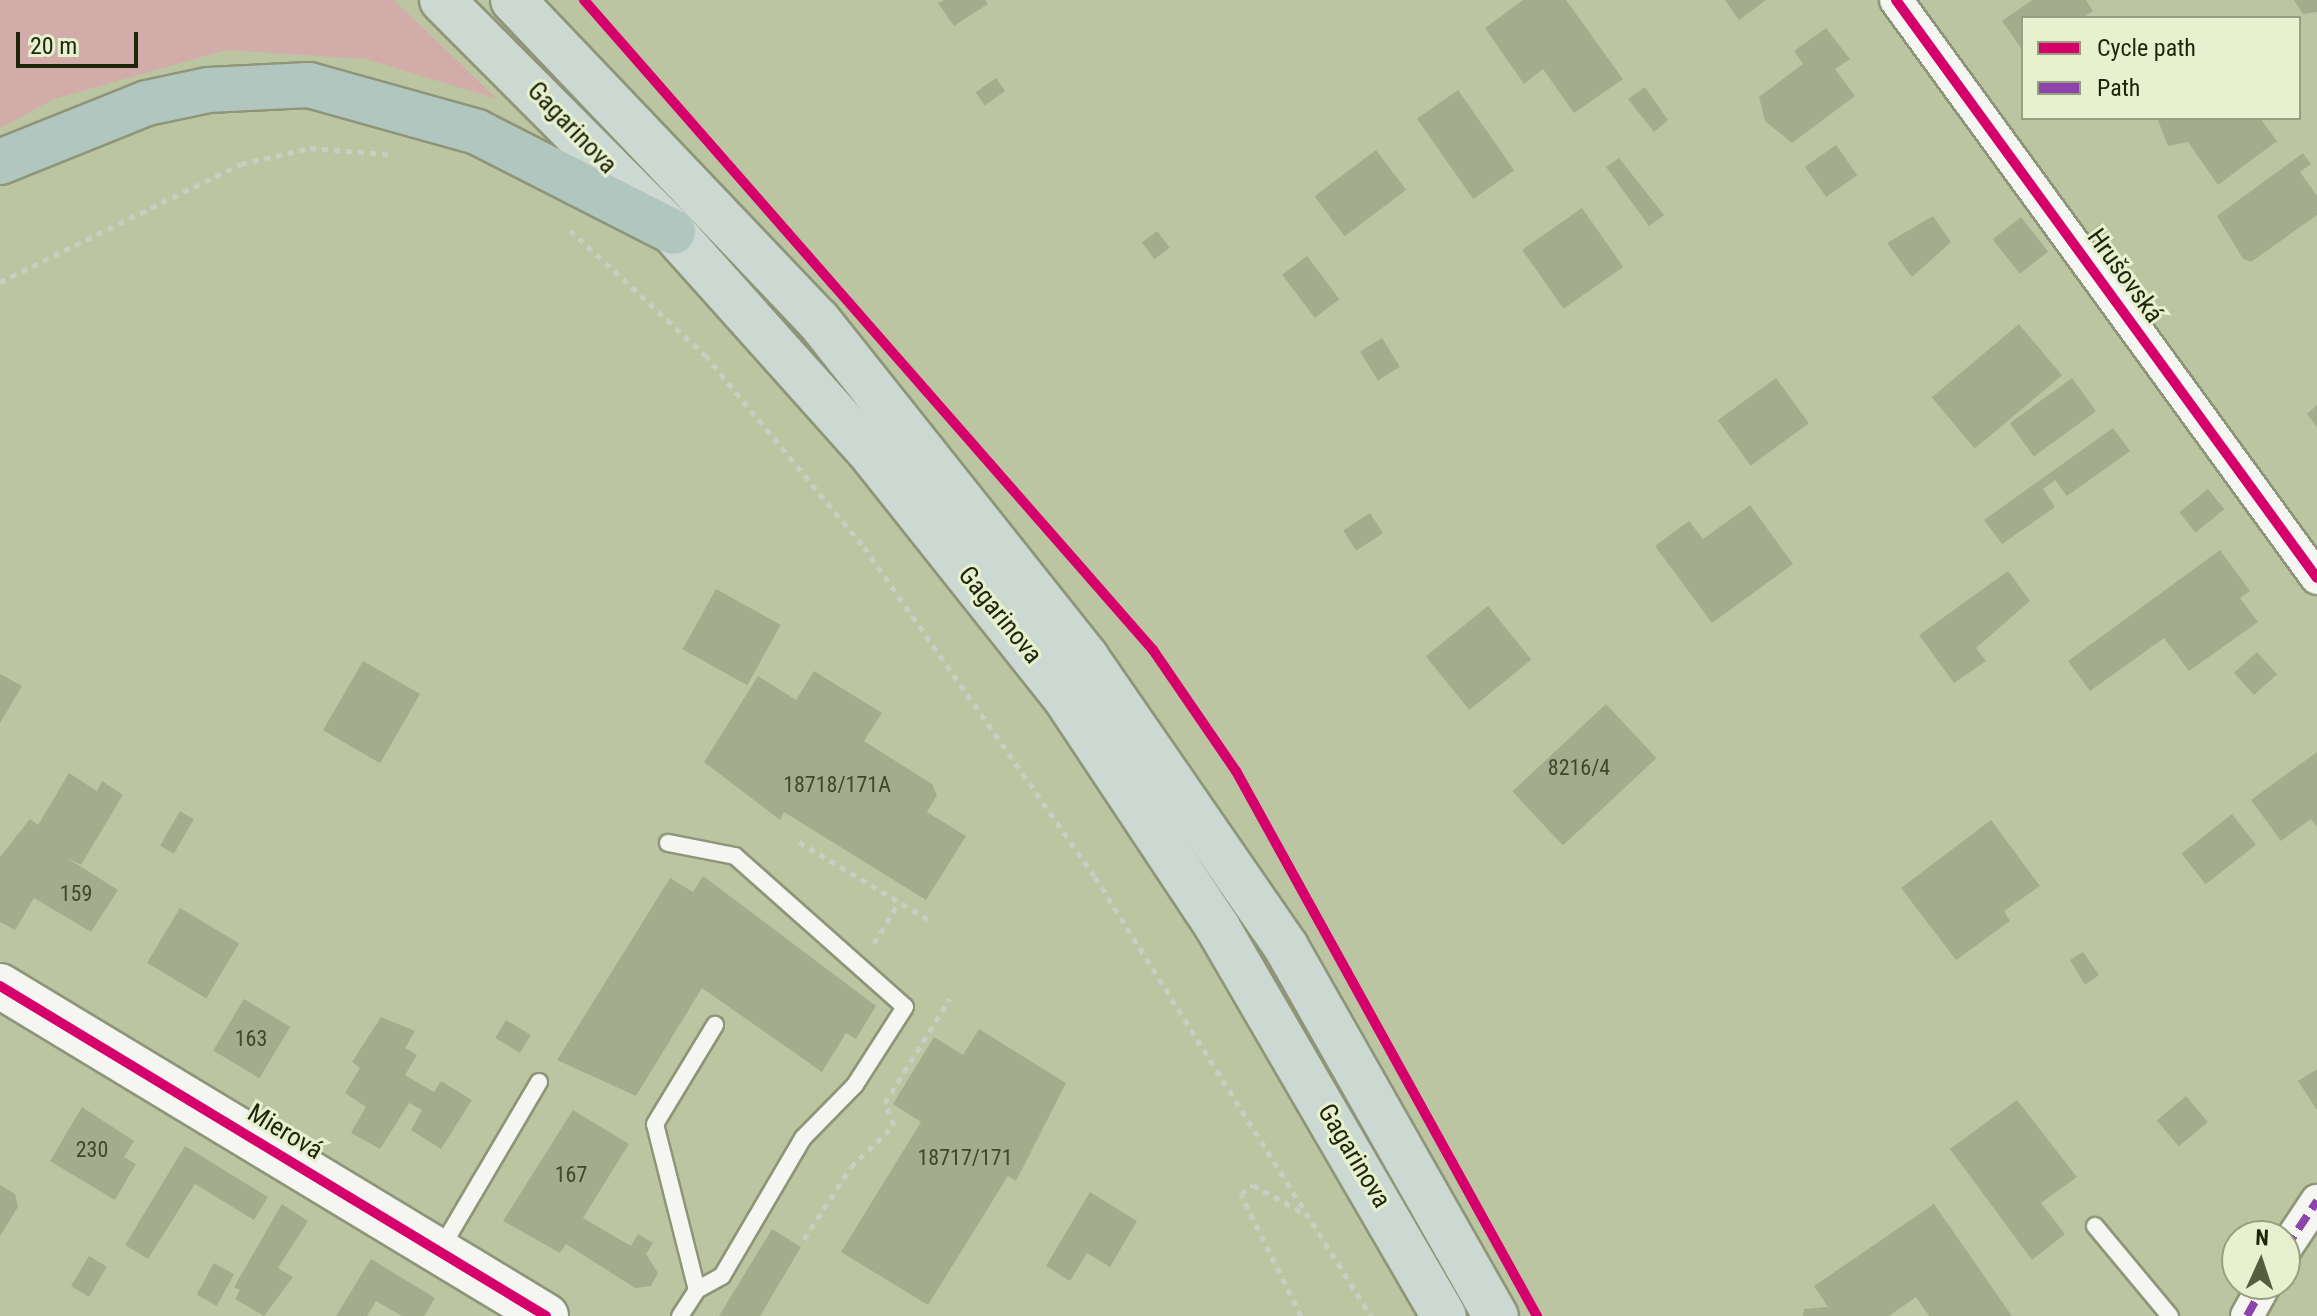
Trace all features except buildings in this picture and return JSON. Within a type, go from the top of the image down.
[{"type":"highway","points":[[0,162],[147,103],[208,90],[309,85],[477,132],[673,232]]},
{"type":"main road","name":"Gagarinova","points":[[442,0],[673,232],[873,456],[1064,696],[1218,928],[1444,1316]]},
{"type":"main road","name":"Gagarinova","points":[[513,0],[818,320],[1086,657],[1286,947],[1496,1316]]},
{"type":"street","name":"Hrušovská","points":[[1896,0],[2317,578]]},
{"type":"street","name":"Mierová","points":[[0,986],[546,1316]]},
{"type":"street","points":[[2301,1225],[2317,1201]]},
{"type":"lane","points":[[668,843],[735,856],[905,1007],[855,1085],[803,1138],[722,1276],[697,1290],[680,1316]]},
{"type":"lane","points":[[697,1290],[655,1124],[715,1025]]},
{"type":"lane","points":[[439,1251],[539,1082]]},
{"type":"lane","points":[[2095,1226],[2170,1316]]},
{"type":"path","points":[[0,282],[241,164],[310,148],[399,156]]},
{"type":"path","points":[[558,219],[705,355],[864,547],[1095,877],[1371,1316]]},
{"type":"path","points":[[799,842],[931,921]]},
{"type":"path","points":[[869,951],[899,902]]},
{"type":"path","points":[[804,1239],[851,1167],[894,1125],[885,1103],[950,998]]},
{"type":"path","points":[[1301,1316],[1241,1194],[1253,1185],[1306,1215]]},
{"type":"shaded area","points":[[0,0],[394,0],[497,99],[366,59],[226,50],[54,99],[0,128]]},
{"type":"marked path","points":[[2301,1225],[2317,1201]]},
{"type":"marked path","points":[[2247,1316],[2256,1300]]},
{"type":"cycle path","points":[[584,0],[1153,650],[1236,771],[1537,1316]]},
{"type":"cycle path","points":[[1896,0],[2317,578]]},
{"type":"cycle path","points":[[0,986],[546,1316]]}]
